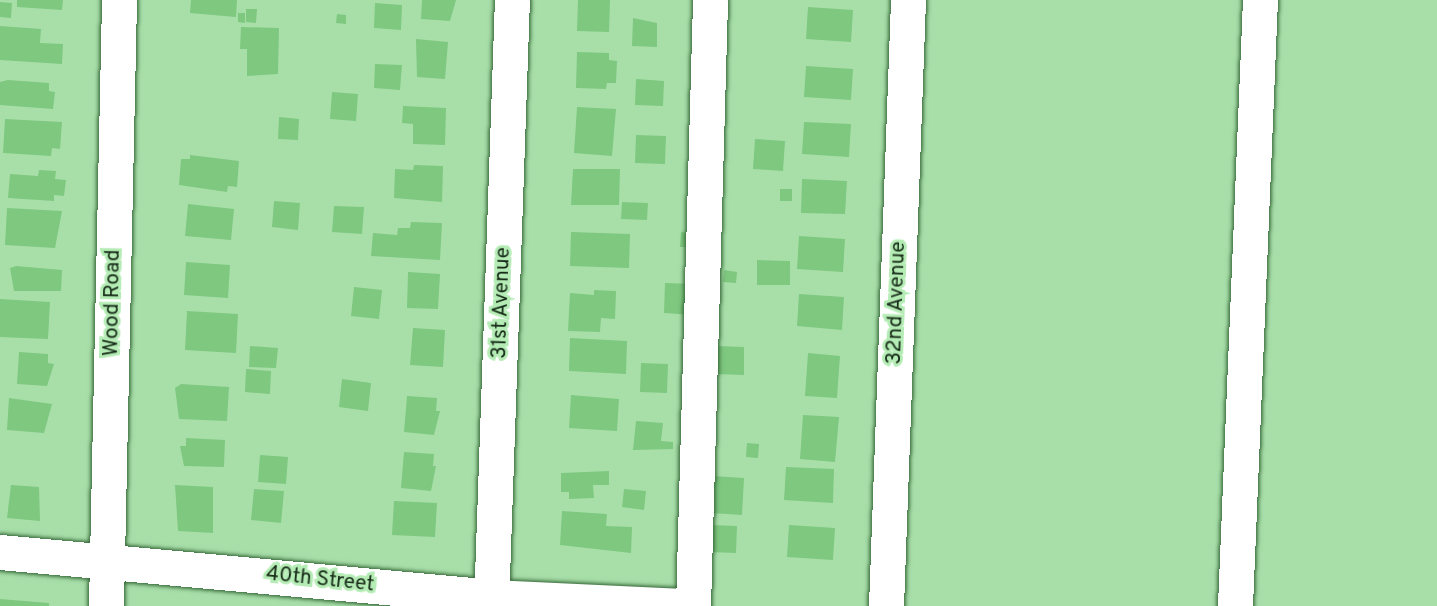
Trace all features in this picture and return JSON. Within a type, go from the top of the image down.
[{"type":"street","name":"Wood Road","points":[[106,606],[119,0]]},
{"type":"street","name":"31st Avenue","points":[[491,602],[512,0]]},
{"type":"street","points":[[693,606],[710,0]]},
{"type":"street","name":"32nd Avenue","points":[[886,606],[908,0]]},
{"type":"street","points":[[1235,606],[1260,0]]},
{"type":"street","name":"40th Street","points":[[0,552],[108,559],[491,602],[682,606]]},
{"type":"building","points":[[17,0],[63,0],[62,10],[17,7]]},
{"type":"building","points":[[191,0],[237,0],[236,17],[190,13]]},
{"type":"building","points":[[422,0],[456,0],[450,21],[421,19]]},
{"type":"building","points":[[578,0],[610,0],[609,32],[577,31]]},
{"type":"building","points":[[0,2],[12,3],[11,18],[0,17]]},
{"type":"building","points":[[375,3],[402,5],[401,30],[374,28]]},
{"type":"building","points":[[808,7],[853,10],[851,42],[806,39]]},
{"type":"building","points":[[246,9],[257,9],[256,23],[246,22]]},
{"type":"building","points":[[238,13],[245,13],[245,23],[238,22]]},
{"type":"building","points":[[337,14],[346,15],[346,24],[336,23]]},
{"type":"building","points":[[633,18],[657,23],[657,47],[632,46]]},
{"type":"building","points":[[0,26],[41,29],[40,43],[63,44],[62,64],[0,60]]},
{"type":"building","points":[[241,27],[279,28],[278,74],[247,76],[247,49],[240,49]]},
{"type":"building","points":[[416,39],[448,42],[445,79],[417,77]]},
{"type":"building","points":[[577,52],[609,53],[609,60],[617,61],[616,83],[607,83],[606,89],[576,88]]},
{"type":"building","points":[[375,64],[402,65],[400,90],[374,88]]},
{"type":"building","points":[[806,66],[853,69],[851,100],[804,97]]},
{"type":"building","points":[[636,79],[664,81],[663,106],[635,105]]},
{"type":"building","points":[[8,80],[49,83],[49,91],[55,92],[53,109],[0,105],[0,82]]},
{"type":"building","points":[[332,92],[358,94],[356,121],[330,119]]},
{"type":"building","points":[[403,106],[446,108],[445,145],[413,144],[413,124],[402,123]]},
{"type":"building","points":[[577,107],[616,109],[612,156],[574,153]]},
{"type":"building","points":[[279,117],[299,119],[298,140],[278,139]]},
{"type":"building","points":[[5,119],[62,122],[60,149],[52,148],[51,156],[3,153]]},
{"type":"building","points":[[804,122],[851,124],[849,157],[802,154]]},
{"type":"building","points":[[636,135],[666,136],[665,164],[635,163]]},
{"type":"building","points":[[755,139],[785,141],[783,171],[753,169]]},
{"type":"building","points":[[190,155],[239,161],[237,187],[228,186],[227,192],[179,185],[181,159],[190,159]]},
{"type":"building","points":[[414,165],[443,166],[442,202],[394,198],[395,169],[413,170]]},
{"type":"building","points":[[573,169],[620,169],[619,205],[571,205]]},
{"type":"building","points":[[39,170],[56,171],[55,179],[66,180],[64,196],[54,195],[54,201],[8,198],[10,174],[38,176]]},
{"type":"building","points":[[802,179],[847,181],[845,214],[801,213]]},
{"type":"building","points":[[780,189],[792,189],[792,201],[780,201]]},
{"type":"building","points":[[274,201],[300,203],[298,230],[272,227]]},
{"type":"building","points":[[622,202],[648,203],[647,220],[621,219]]},
{"type":"building","points":[[188,204],[234,209],[231,240],[185,236]]},
{"type":"building","points":[[334,206],[364,207],[362,234],[332,232]]},
{"type":"building","points":[[7,208],[62,211],[55,248],[5,245]]},
{"type":"building","points":[[411,222],[442,223],[440,260],[371,256],[373,233],[397,235],[398,228],[410,228]]},
{"type":"building","points":[[571,232],[630,234],[629,268],[570,266]]},
{"type":"building","points":[[681,232],[693,233],[692,247],[680,247]]},
{"type":"building","points":[[799,236],[845,239],[843,272],[797,269]]},
{"type":"building","points":[[757,260],[790,261],[790,285],[757,285]]},
{"type":"building","points":[[186,262],[230,265],[228,298],[184,295]]},
{"type":"building","points":[[16,266],[62,270],[61,291],[14,291],[10,268]]},
{"type":"building","points":[[724,270],[737,272],[736,283],[723,282]]},
{"type":"building","points":[[408,272],[440,274],[438,309],[407,308]]},
{"type":"building","points":[[665,283],[694,284],[693,315],[664,313]]},
{"type":"building","points":[[354,287],[382,290],[379,319],[351,316]]},
{"type":"building","points":[[594,290],[616,291],[615,319],[601,318],[600,332],[568,331],[570,293],[594,295]]},
{"type":"building","points":[[799,294],[844,297],[842,330],[797,326]]},
{"type":"building","points":[[0,299],[50,302],[48,339],[0,337]]},
{"type":"building","points":[[187,311],[238,314],[236,353],[185,350]]},
{"type":"building","points":[[413,328],[445,330],[443,367],[410,365]]},
{"type":"building","points":[[570,338],[627,341],[626,374],[569,371]]},
{"type":"building","points":[[250,346],[278,348],[276,368],[249,367]]},
{"type":"building","points":[[716,346],[744,347],[744,375],[715,374]]},
{"type":"building","points":[[19,352],[48,354],[48,363],[54,364],[47,386],[17,384]]},
{"type":"building","points":[[808,353],[840,356],[837,398],[805,396]]},
{"type":"building","points":[[641,363],[668,364],[667,393],[640,392]]},
{"type":"building","points":[[246,369],[271,371],[270,394],[245,392]]},
{"type":"building","points":[[342,379],[371,383],[368,411],[339,407]]},
{"type":"building","points":[[181,384],[229,387],[227,421],[179,419],[175,388]]},
{"type":"building","points":[[571,395],[619,399],[617,431],[569,428]]},
{"type":"building","points":[[407,396],[437,398],[436,411],[440,411],[434,435],[404,432]]},
{"type":"building","points":[[9,398],[52,404],[44,433],[7,430]]},
{"type":"building","points":[[803,415],[839,417],[835,462],[800,459]]},
{"type":"building","points":[[636,421],[663,423],[661,441],[673,442],[673,449],[633,450]]},
{"type":"building","points":[[186,438],[225,440],[224,467],[184,466],[180,446],[186,446]]},
{"type":"building","points":[[747,443],[759,444],[758,458],[746,457]]},
{"type":"building","points":[[404,452],[434,454],[433,466],[436,466],[431,491],[401,488]]},
{"type":"building","points":[[260,455],[288,457],[286,484],[258,482]]},
{"type":"building","points":[[786,467],[834,469],[833,503],[784,500]]},
{"type":"building","points":[[609,471],[609,485],[593,485],[594,498],[569,499],[569,492],[561,492],[561,473]]},
{"type":"building","points":[[713,476],[744,478],[742,515],[711,513]]},
{"type":"building","points":[[11,485],[39,487],[40,521],[7,518]]},
{"type":"building","points":[[175,485],[213,487],[213,533],[178,531]]},
{"type":"building","points":[[254,489],[284,491],[281,523],[251,520]]},
{"type":"building","points":[[624,489],[646,491],[644,510],[622,507]]},
{"type":"building","points":[[394,501],[437,503],[435,537],[392,535]]},
{"type":"building","points":[[562,511],[607,514],[606,526],[632,527],[631,553],[560,545]]},
{"type":"building","points":[[711,525],[737,526],[736,553],[710,552]]},
{"type":"building","points":[[789,525],[835,528],[833,560],[787,557]]},
{"type":"building","points":[[0,599],[49,603],[49,606],[0,606]]}]
